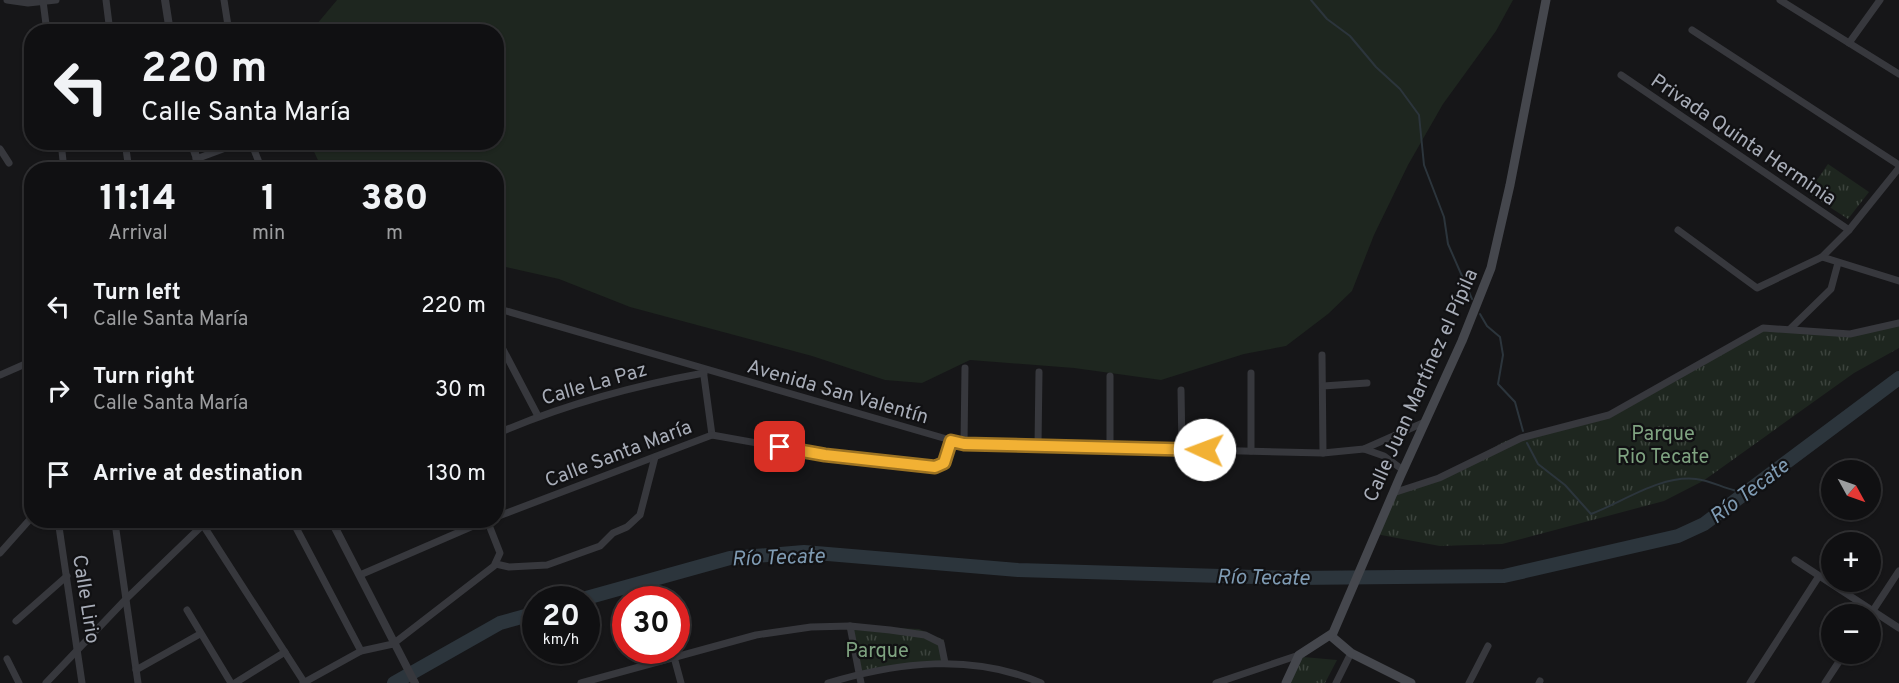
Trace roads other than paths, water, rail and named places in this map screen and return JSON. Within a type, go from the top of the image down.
[{"type":"main road","name":"Calle Juan Martínez el Pípila","points":[[1331,636],[1462,341],[1491,268],[1510,186],[1545,0]]},
{"type":"main road","points":[[1286,683],[1299,655],[1331,636],[1351,653],[1404,682]]},
{"type":"street","points":[[7,0],[56,0]]},
{"type":"street","points":[[106,0],[109,24]]},
{"type":"street","points":[[165,0],[169,24]]},
{"type":"street","points":[[224,0],[228,24]]},
{"type":"street","points":[[1780,0],[1899,74]]},
{"type":"street","points":[[1849,43],[1880,0]]},
{"type":"street","points":[[43,1],[46,24]]},
{"type":"street","points":[[1678,231],[1757,288],[1822,257],[1849,230],[1899,167],[1692,30]]},
{"type":"street","name":"Privada Quinta Herminia","points":[[1621,75],[1849,230]]},
{"type":"street","points":[[0,148],[9,163]]},
{"type":"street","points":[[193,150],[197,162]]},
{"type":"street","points":[[196,159],[220,150]]},
{"type":"street","points":[[1822,257],[1899,281]]},
{"type":"street","points":[[1790,329],[1831,289],[1839,262]]},
{"type":"street","name":"Avenida San Valentín","points":[[504,310],[703,371],[964,444],[1323,453],[1364,449],[1425,422]]},
{"type":"street","points":[[1393,493],[1439,478],[1521,438],[1609,415],[1676,379],[1754,331],[1763,328],[1850,334],[1899,323]]},
{"type":"street","points":[[504,351],[538,416]]},
{"type":"street","points":[[1322,355],[1323,453]]},
{"type":"street","points":[[0,375],[24,364]]},
{"type":"street","points":[[964,444],[965,368]]},
{"type":"street","points":[[703,371],[712,435]]},
{"type":"street","name":"Calle La Paz","points":[[504,431],[538,416],[651,382],[703,371]]},
{"type":"street","points":[[1038,445],[1039,372]]},
{"type":"street","points":[[1251,373],[1251,452]]},
{"type":"street","points":[[1110,376],[1110,446]]},
{"type":"street","points":[[1323,386],[1367,383]]},
{"type":"street","points":[[1181,390],[1182,449]]},
{"type":"street","name":"Calle Santa María","points":[[504,514],[712,435],[825,455],[935,467],[944,463],[951,441]]},
{"type":"street","points":[[1364,449],[1384,456],[1403,470]]},
{"type":"street","points":[[496,564],[509,567],[547,565],[600,546],[612,533],[627,527],[640,515],[655,457]]},
{"type":"street","points":[[0,554],[24,526]]},
{"type":"street","name":"Calle Lirio","points":[[59,528],[79,648],[82,683]]},
{"type":"street","points":[[116,528],[138,683]]},
{"type":"street","points":[[46,683],[127,598],[200,528]]},
{"type":"street","points":[[208,528],[304,683],[361,651],[393,644],[496,564],[500,549],[490,528]]},
{"type":"street","points":[[296,528],[361,651]]},
{"type":"street","points":[[335,528],[414,683]]},
{"type":"street","points":[[360,575],[471,528]]},
{"type":"street","points":[[1795,560],[1859,604]]},
{"type":"street","points":[[1877,604],[1899,571]]},
{"type":"street","points":[[16,621],[67,576]]},
{"type":"street","points":[[1750,683],[1820,576]]},
{"type":"street","points":[[187,610],[233,683],[285,652]]},
{"type":"street","points":[[1881,618],[1899,628]]},
{"type":"street","points":[[690,653],[783,630],[850,626],[934,638],[941,643],[945,663]]},
{"type":"street","points":[[850,626],[860,679]]},
{"type":"street","points":[[136,670],[200,634]]},
{"type":"street","points":[[1469,683],[1488,646]]},
{"type":"street","points":[[1336,683],[1351,653]]},
{"type":"street","points":[[1216,683],[1299,655]]},
{"type":"street","points":[[7,659],[19,683]]},
{"type":"street","points":[[828,683],[860,679],[909,665],[945,663],[1006,671],[1041,683]]},
{"type":"street","points":[[581,683],[649,664]]},
{"type":"street","points":[[676,664],[681,683]]},
{"type":"street","points":[[1826,683],[1838,664]]},
{"type":"waterway","points":[[1311,0],[1327,19],[1350,36],[1376,67],[1400,89],[1419,115],[1424,165],[1444,217],[1448,244],[1472,299]]},
{"type":"waterway","points":[[1480,314],[1487,326],[1500,337],[1503,355],[1498,384],[1515,402],[1523,431]]},
{"type":"waterway","name":"Río Tecate","points":[[600,594],[730,558],[804,552],[1018,570],[1293,578],[1504,576],[1678,536],[1704,524],[1899,378]]},
{"type":"waterway","points":[[1527,443],[1538,464],[1565,485],[1591,514],[1655,485],[1682,479],[1703,480],[1736,491],[1750,492]]},
{"type":"waterway","name":"Río Tecate","points":[[394,683],[500,623],[522,617]]},
{"type":"park label","name":"Parque Rio Tecate","points":[[1663,444]]},
{"type":"park label","name":"Parque","points":[[877,650]]}]
